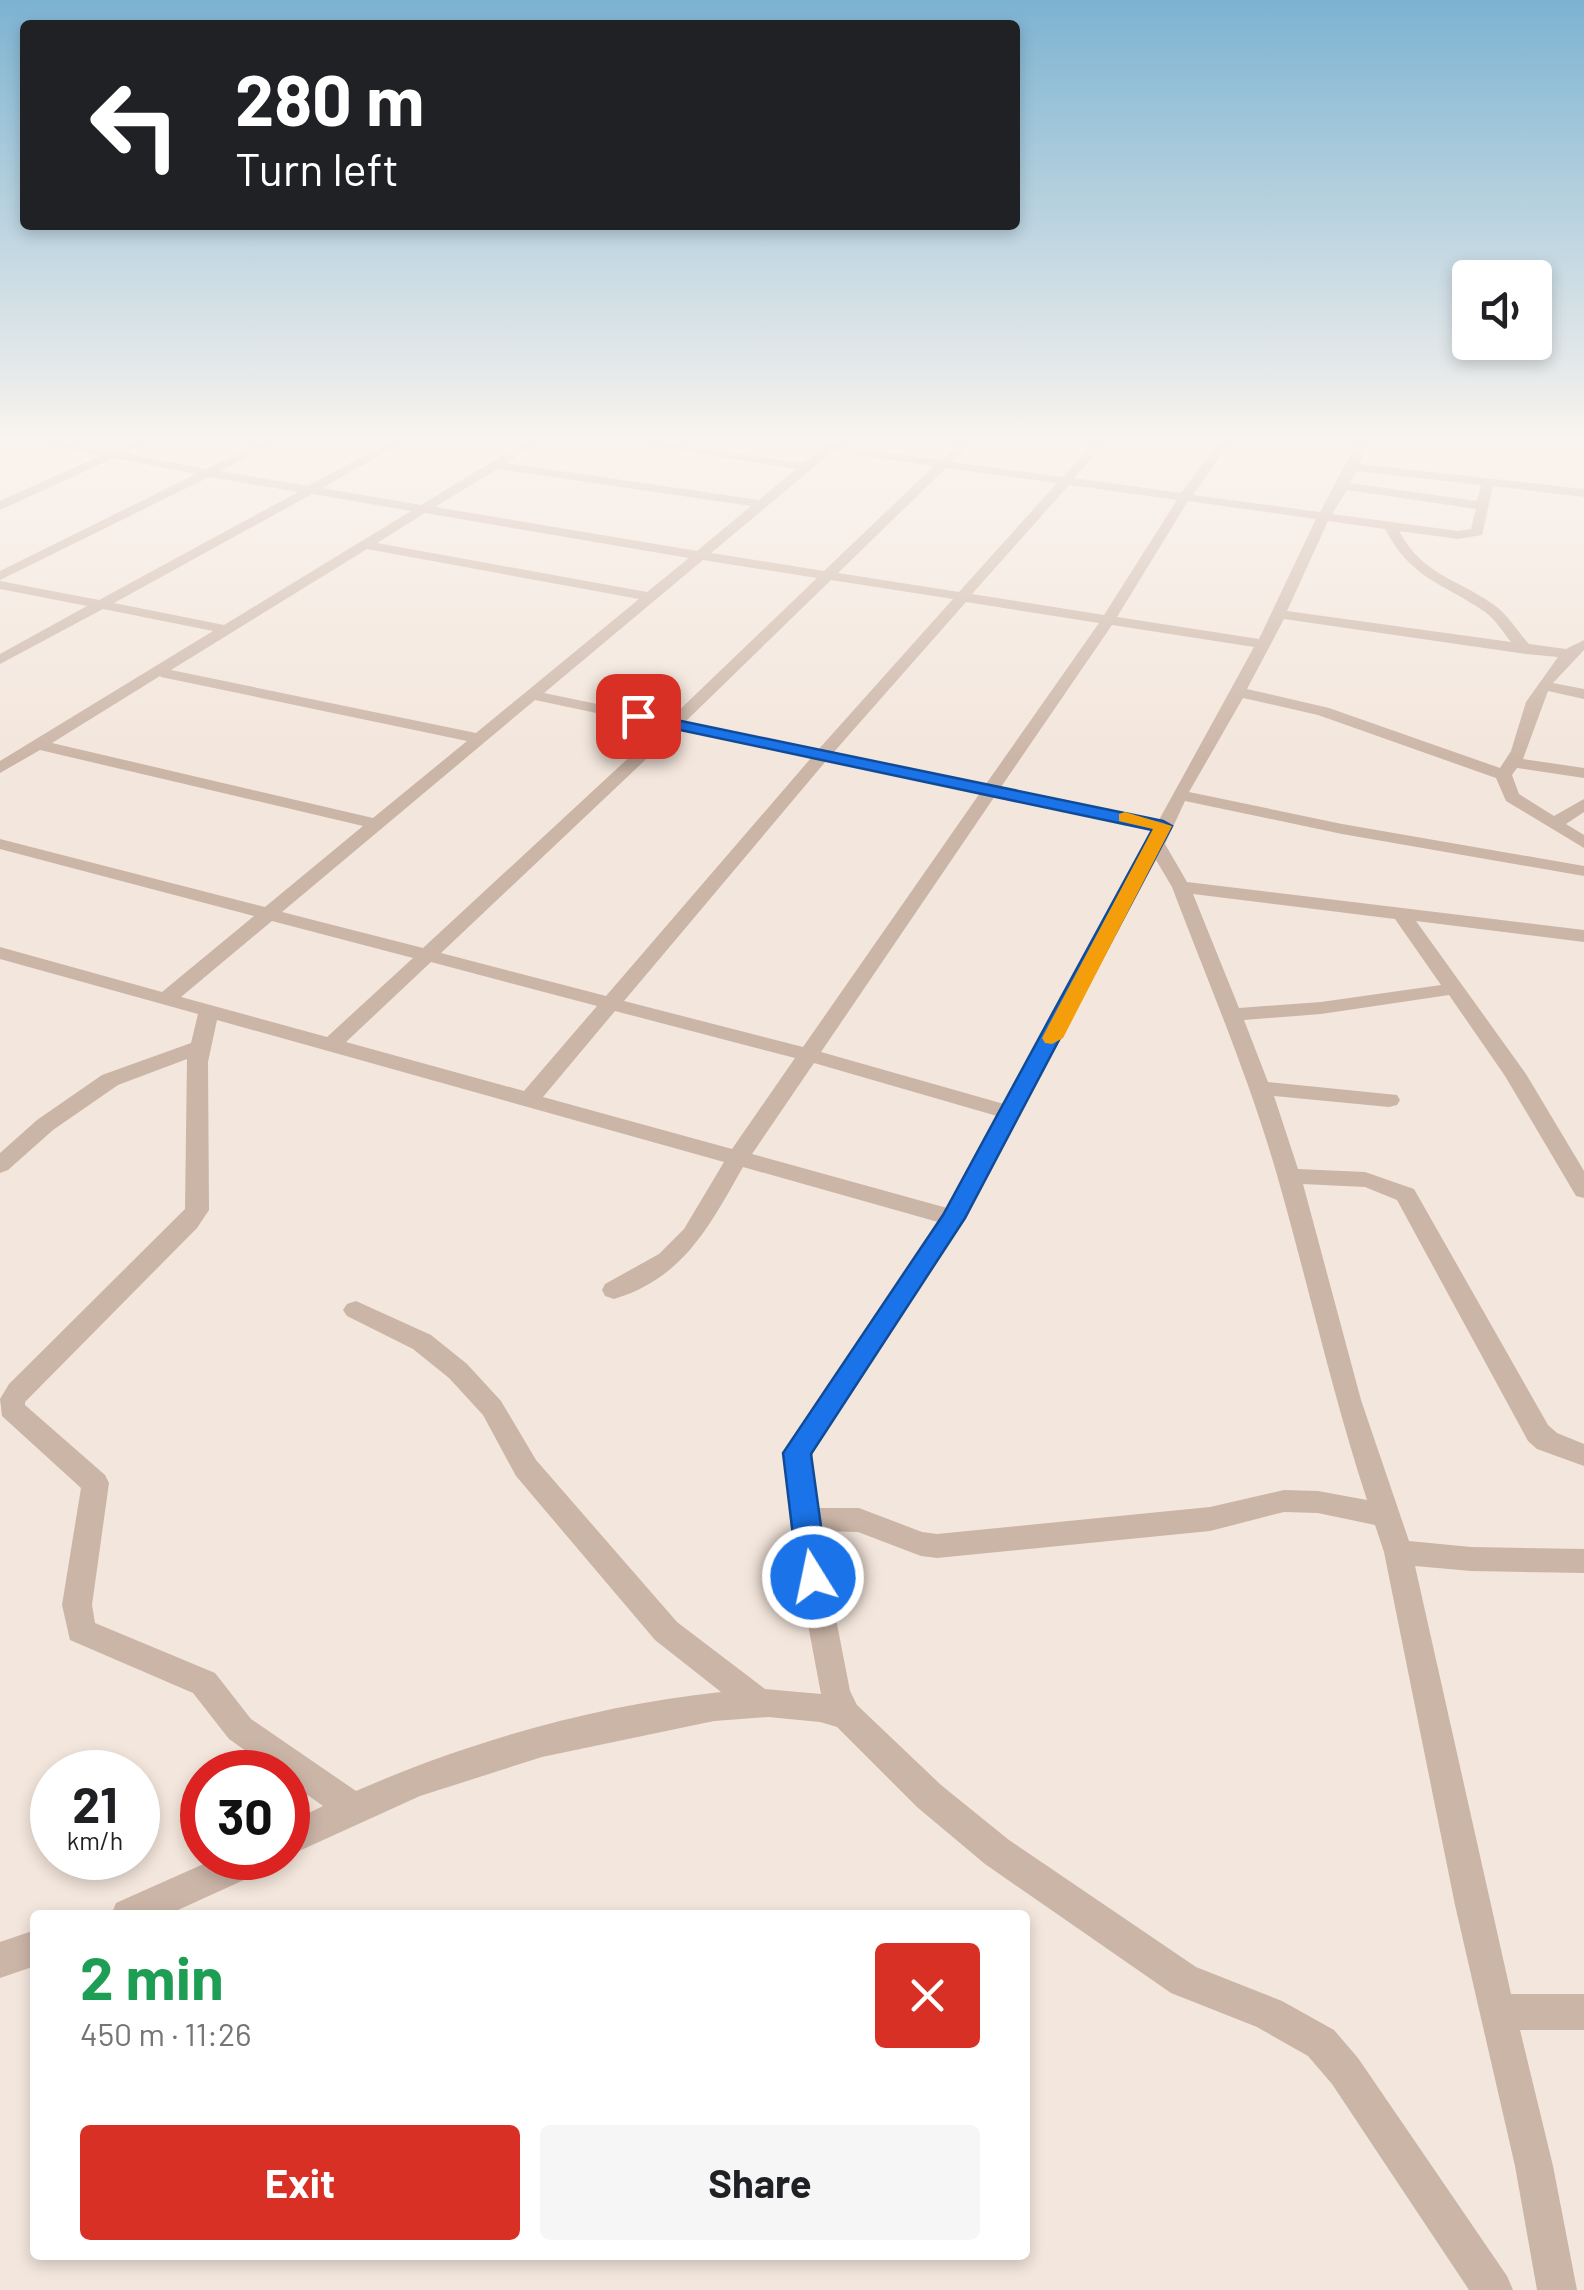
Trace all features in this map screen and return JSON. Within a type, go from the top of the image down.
[{"type":"street","points":[[0,576],[59,547]]},
{"type":"street","points":[[0,660],[205,547]]},
{"type":"street","points":[[0,768],[363,547]]},
{"type":"street","points":[[376,547],[650,597]]},
{"type":"street","points":[[648,547],[1263,644]]},
{"type":"street","points":[[167,998],[262,915],[712,547]]},
{"type":"street","points":[[329,1047],[674,724],[856,547]]},
{"type":"street","points":[[529,1099],[822,754],[1007,547]]},
{"type":"street","points":[[614,1290],[668,1260],[692,1236],[737,1159],[1110,618],[1154,547]]},
{"type":"street","points":[[1308,547],[1238,692],[1178,795],[953,1218],[797,1453],[803,1518],[835,1691],[846,1715],[929,1796],[997,1852],[1184,1980],[1269,2014],[1321,2043],[1345,2071],[1492,2290]]},
{"type":"street","points":[[1402,547],[1441,583],[1492,611],[1526,650]]},
{"type":"street","points":[[0,585],[229,630]]},
{"type":"street","points":[[1279,614],[1568,654]]},
{"type":"street","points":[[1584,644],[1568,654],[1532,707],[1523,748],[1509,769],[1512,797],[1584,843]]},
{"type":"street","points":[[161,672],[477,738]]},
{"type":"street","points":[[1546,686],[1584,694]]},
{"type":"street","points":[[1238,692],[1323,711],[1509,769],[1584,773]]},
{"type":"street","points":[[530,695],[990,788],[1160,835]]},
{"type":"street","points":[[38,745],[373,824]]},
{"type":"street","points":[[1178,795],[1584,872]]},
{"type":"street","points":[[1553,824],[1584,804]]},
{"type":"street","points":[[1160,835],[1260,1088],[1290,1176],[1332,1343],[1383,1516],[1398,1552],[1557,2290]]},
{"type":"street","points":[[0,844],[808,1055],[1012,1113]]},
{"type":"street","points":[[1181,887],[1584,936]]},
{"type":"street","points":[[1402,915],[1515,1074],[1584,1190]]},
{"type":"street","points":[[0,953],[953,1218]]},
{"type":"street","points":[[1232,1015],[1321,1008],[1452,989]]},
{"type":"street","points":[[210,1010],[200,1047],[197,1210],[6,1399],[12,1410],[95,1483],[78,1605],[81,1631],[204,1683],[240,1730],[352,1807]]},
{"type":"street","points":[[0,1164],[44,1125],[110,1080],[200,1047]]},
{"type":"street","points":[[1260,1088],[1389,1100]]},
{"type":"street","points":[[1290,1176],[1370,1179],[1391,1184],[1406,1195],[1538,1433],[1547,1441],[1584,1456]]},
{"type":"street","points":[[356,1310],[422,1342],[458,1372],[492,1408],[526,1468],[666,1631],[760,1704]]},
{"type":"street","points":[[803,1518],[858,1520],[921,1544],[938,1546],[1210,1518],[1284,1501],[1318,1502],[1383,1516]]},
{"type":"street","points":[[1398,1552],[1470,1560],[1584,1561]]},
{"type":"street","points":[[310,1829],[447,1768],[538,1741],[683,1711],[790,1700],[846,1715]]},
{"type":"street","points":[[139,1910],[205,1880]]},
{"type":"street","points":[[0,1960],[30,1950]]},
{"type":"street","points":[[1500,2012],[1584,2012]]},
{"type":"slow traffic","points":[[1052,1038],[1163,826],[1125,818]]},
{"type":"route","points":[[638,716],[1163,826],[953,1218],[797,1453],[813,1577]]}]
